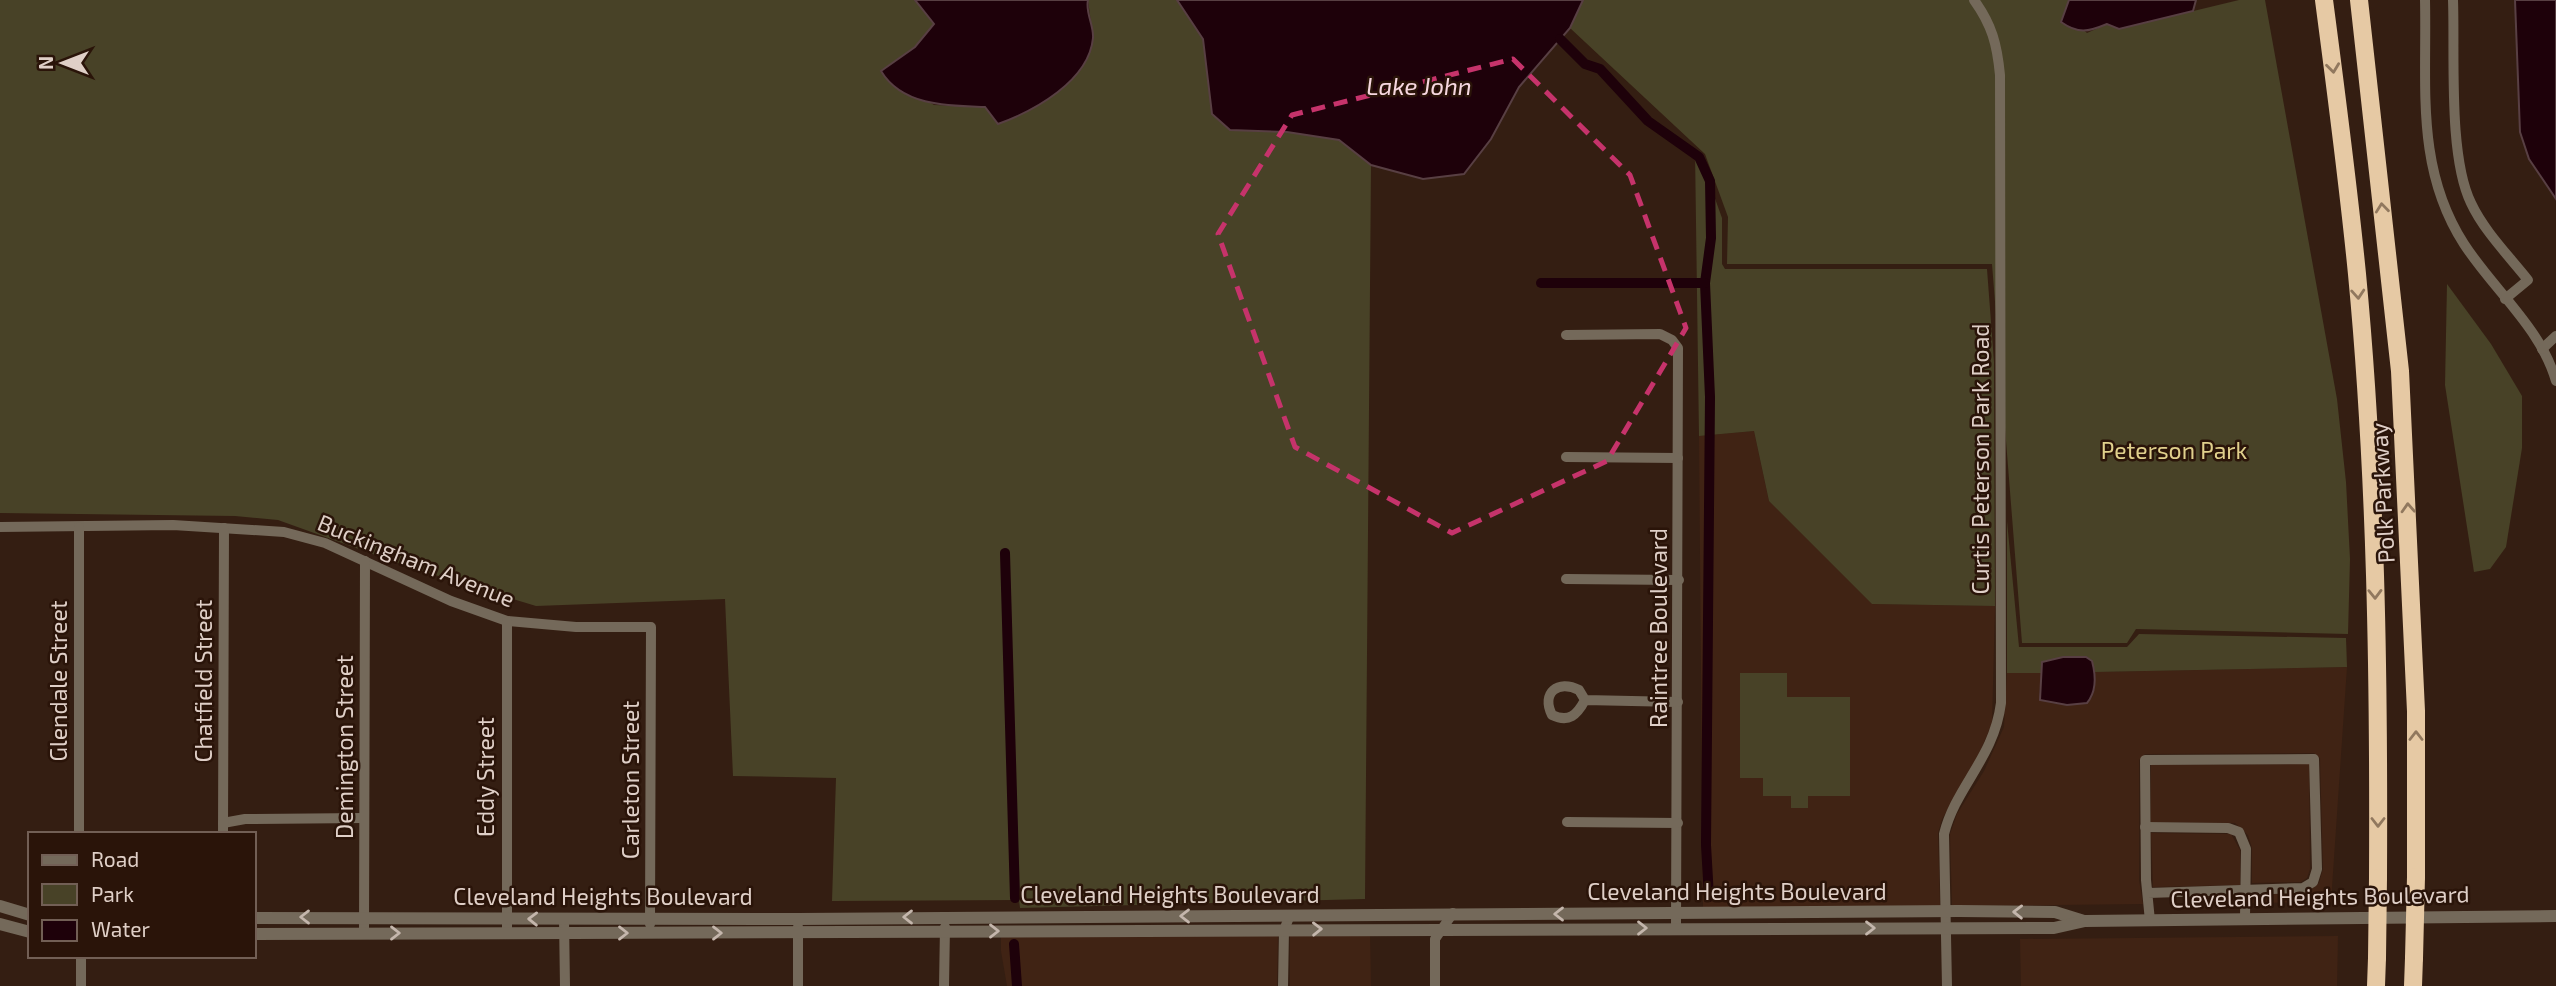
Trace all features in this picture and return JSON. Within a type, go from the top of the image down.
[{"type":"highway","name":"Polk Parkway","points":[[2324,0],[2357,275],[2368,423],[2379,734],[2376,983]]},
{"type":"highway","name":"Polk Parkway","points":[[2359,0],[2400,371],[2416,711],[2413,986]]},
{"type":"street","name":"Curtis Peterson Park Road","points":[[1947,986],[1944,834],[1948,820],[1991,743],[1998,725],[2001,703],[2000,75],[1997,44],[1990,23],[1974,0]]},
{"type":"street","points":[[2425,0],[2428,143],[2434,183],[2466,247],[2542,349],[2556,381]]},
{"type":"street","points":[[2453,0],[2457,140],[2463,184],[2481,221],[2528,281],[2505,299]]},
{"type":"street","name":"Raintree Boulevard","points":[[1566,335],[1663,335],[1678,348],[1676,928]]},
{"type":"street","points":[[2542,349],[2556,336]]},
{"type":"street","points":[[1566,457],[1678,458]]},
{"type":"street","name":"Buckingham Avenue","points":[[0,527],[255,528],[294,534],[325,543],[451,601],[507,621],[576,627],[651,627]]},
{"type":"street","name":"Glendale Street","points":[[79,527],[79,832]]},
{"type":"street","name":"Chatfield Street","points":[[223,828],[224,527]]},
{"type":"street","name":"Demington Street","points":[[364,934],[365,561]]},
{"type":"street","points":[[1566,579],[1679,580]]},
{"type":"street","name":"Eddy Street","points":[[507,621],[507,933]]},
{"type":"street","name":"Carleton Street","points":[[649,933],[651,627]]},
{"type":"street","points":[[1585,700],[1678,702]]},
{"type":"street","points":[[2148,893],[2303,888],[2313,881],[2316,869],[2314,759],[2145,760],[2145,827],[2148,893],[2150,920]]},
{"type":"street","points":[[223,828],[245,819],[364,818]]},
{"type":"street","points":[[1567,822],[1678,822]]},
{"type":"street","points":[[2145,827],[2234,828],[2243,838],[2246,849],[2245,917]]},
{"type":"street","points":[[0,906],[28,914]]},
{"type":"street","name":"Cleveland Heights Boulevard","points":[[256,918],[798,919],[1946,911],[2055,912],[2085,921]]},
{"type":"street","points":[[1435,986],[1435,939],[1453,913]]},
{"type":"street","points":[[1283,986],[1284,930],[1290,915]]},
{"type":"street","points":[[1102,916],[1102,931]]},
{"type":"street","name":"Cleveland Heights Boulevard","points":[[256,934],[2054,928],[2085,921],[2245,917],[2556,916]]},
{"type":"street","points":[[944,986],[945,917]]},
{"type":"street","points":[[1027,917],[1027,931]]},
{"type":"street","points":[[564,919],[565,986]]},
{"type":"street","points":[[798,919],[798,986]]},
{"type":"street","points":[[0,924],[28,931]]},
{"type":"street","points":[[81,958],[81,986]]},
{"type":"highlighted area","points":[[1513,59],[1630,175],[1686,328],[1607,461],[1452,533],[1295,447],[1218,234],[1292,115]]},
{"type":"shaded area","points":[[1754,431],[1769,501],[1872,604],[1995,606],[1992,724],[1973,767],[1942,819],[1938,833],[1940,906],[1703,908],[1699,436]]},
{"type":"shaded area","points":[[2347,667],[2331,902],[2252,903],[2252,894],[2303,893],[2319,883],[2323,869],[2320,758],[2314,753],[2145,754],[2139,760],[2139,880],[2143,904],[1952,906],[1950,834],[1957,814],[1984,771],[2004,727],[2007,673],[2042,673],[2039,693],[2050,703],[2067,705],[2087,703],[2093,696],[2095,672]]},
{"type":"shaded area","points":[[2309,764],[2310,869],[2307,878],[2301,882],[2252,883],[2252,848],[2248,835],[2235,823],[2151,822],[2151,765]]},
{"type":"shaded area","points":[[2151,833],[2231,834],[2240,850],[2240,885],[2153,887]]},
{"type":"shaded area","points":[[1370,934],[1371,986],[1290,986],[1290,935]]},
{"type":"shaded area","points":[[1278,935],[1277,986],[1007,986],[1001,951],[1001,937]]},
{"type":"shaded area","points":[[2338,936],[2337,986],[2021,986],[2020,939]]},
{"type":"green space","points":[[0,0],[915,0],[934,24],[915,47],[882,71],[934,105],[985,107],[998,124],[1016,117],[1044,100],[1073,68],[1093,38],[1088,0],[1177,0],[1203,39],[1212,114],[1230,130],[1287,132],[1339,140],[1371,165],[1365,899],[1020,908],[1019,900],[832,901],[836,778],[733,776],[725,599],[536,606],[406,566],[278,520],[235,516],[0,513]]},
{"type":"green space","name":"Peterson Park","points":[[1583,0],[2069,0],[2070,4],[2064,13],[2087,33],[2107,24],[2119,29],[2239,0],[2265,0],[2337,399],[2346,482],[2350,559],[2348,634],[2136,629],[2127,643],[2022,643],[1992,264],[1727,264],[1728,217],[1705,154],[1570,28]]},
{"type":"green space","points":[[1695,151],[1700,157],[1722,218],[1722,264],[1725,269],[1987,269],[1994,362],[1995,606],[1872,604],[1769,501],[1754,431],[1699,436]]},
{"type":"green space","points":[[2447,284],[2491,344],[2522,396],[2522,448],[2506,547],[2490,569],[2474,572],[2445,385]]},
{"type":"green space","points":[[2007,521],[2019,647],[2127,647],[2139,634],[2346,638],[2347,667],[2095,672],[2092,661],[2063,657],[2043,662],[2042,673],[2007,673]]},
{"type":"green space","points":[[1740,673],[1787,673],[1787,697],[1850,697],[1850,796],[1808,796],[1808,808],[1791,808],[1791,796],[1763,796],[1763,778],[1740,778]]},
{"type":"water","points":[[915,0],[1088,0],[1093,33],[1089,54],[1082,68],[1058,92],[1027,111],[998,124],[985,107],[956,106],[913,98],[890,83],[881,71],[915,47],[934,24]]},
{"type":"water","name":"Lake John","points":[[1177,0],[1583,0],[1570,28],[1519,87],[1491,139],[1464,174],[1423,179],[1371,165],[1339,140],[1287,132],[1230,130],[1212,114],[1203,39]]},
{"type":"water","points":[[2069,0],[2196,0],[2193,11],[2119,29],[2107,24],[2083,30],[2061,22]]},
{"type":"water","points":[[2515,0],[2556,0],[2556,199],[2529,159],[2520,132]]},
{"type":"water","points":[[2063,657],[2086,657],[2092,661],[2095,683],[2087,703],[2067,705],[2040,700],[2042,662]]},
{"type":"waterway","points":[[1560,39],[1585,64],[1600,69],[1648,121],[1699,157],[1710,181],[1711,238],[1705,283],[1710,397],[1706,845],[1709,897]]},
{"type":"waterway","points":[[1541,283],[1705,283]]},
{"type":"waterway","points":[[1005,553],[1015,898]]},
{"type":"waterway","points":[[1014,944],[1017,986]]}]
